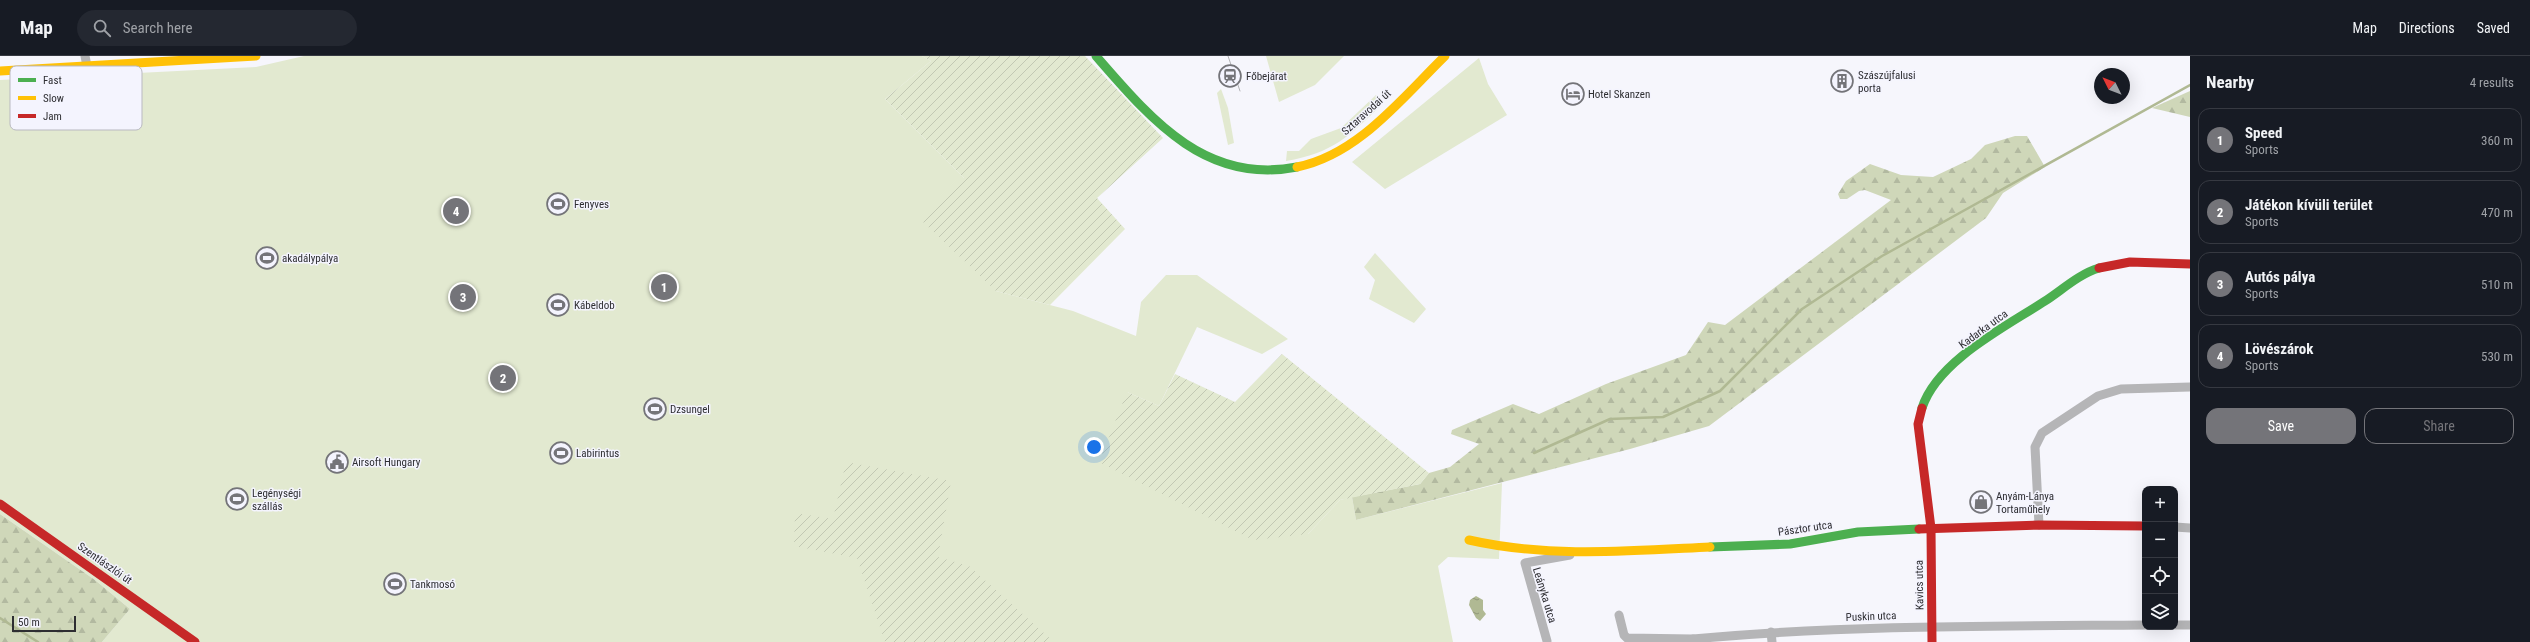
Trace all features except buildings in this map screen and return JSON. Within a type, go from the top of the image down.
[{"type":"street","points":[[85,56],[87,66],[256,56]]},
{"type":"street","name":"Sztaravodai út","points":[[1096,56],[1137,103],[1178,141],[1223,165],[1262,170],[1298,167],[1316,162],[1340,150],[1370,128],[1445,56]]},
{"type":"street","points":[[0,71],[10,70]]},
{"type":"street","name":"Kadarka utca","points":[[1931,528],[1918,424],[1924,401],[1930,389],[1945,372],[2013,322],[2074,282],[2097,269],[2130,264],[2190,264]]},
{"type":"street","points":[[2038,525],[2035,447],[2042,433],[2098,396],[2121,389],[2190,387]]},
{"type":"street","name":"Szentlászlói út","points":[[0,504],[196,642]]},
{"type":"street","name":"Pásztor utca","points":[[1469,540],[1490,545],[1579,553],[1790,544],[1858,532],[1931,528],[2038,525],[2142,526]]},
{"type":"street","points":[[2178,527],[2190,528]]},
{"type":"street","name":"Kavics utca","points":[[1931,528],[1932,642]]},
{"type":"street","name":"Leányka utca","points":[[1547,641],[1524,563],[1579,553]]},
{"type":"street","name":"Puskin utca","points":[[1620,615],[1624,635],[1627,638],[1690,641],[1770,632],[1932,626],[2142,625]]},
{"type":"street","points":[[2178,625],[2190,625]]},
{"type":"street","points":[[1770,632],[1772,642]]},
{"type":"shaded area","points":[[304,56],[922,56],[931,61],[885,99],[964,178],[996,291],[1073,311],[1136,336],[1141,302],[1166,275],[1197,275],[1288,339],[1262,354],[1197,327],[1159,406],[1127,392],[1308,534],[1340,500],[1352,497],[1356,520],[1502,483],[1499,559],[1448,557],[1438,566],[1453,642],[102,642],[130,609],[95,580],[0,514],[0,80],[10,79],[10,130],[142,130],[142,73],[256,67]]},
{"type":"shaded area","points":[[922,56],[1085,56],[1163,138],[1097,198],[1125,229],[1050,305],[996,291],[922,221],[964,178],[885,99],[931,61]]},
{"type":"shaded area","points":[[1266,56],[1344,56],[1315,85],[1279,102]]},
{"type":"shaded area","points":[[1479,58],[1488,84],[1507,115],[1385,189],[1352,162]]},
{"type":"shaded area","points":[[1221,89],[1228,108],[1234,143],[1228,145],[1217,93]]},
{"type":"shaded area","points":[[1376,95],[1383,103],[1350,134],[1329,148],[1302,158],[1286,161],[1287,151],[1299,151],[1311,139],[1341,128]]},
{"type":"shaded area","points":[[1375,253],[1426,309],[1414,323],[1369,299],[1375,280],[1364,267]]},
{"type":"shaded area","points":[[1282,354],[1429,473],[1420,484],[1340,500],[1308,534],[1253,540],[1099,462],[1127,392],[1159,406],[1175,374],[1235,402]]},
{"type":"shaded area","points":[[846,462],[951,481],[938,557],[969,566],[1054,642],[885,642],[857,558],[794,546],[795,513],[833,519]]},
{"type":"green space","points":[[2190,91],[2190,117],[2152,108]]},
{"type":"green space","points":[[2015,136],[2027,136],[2045,167],[2003,193],[1986,218],[1709,426],[1630,449],[1356,520],[1352,497],[1420,484],[1429,473],[1450,467],[1479,444],[1451,434],[1452,430],[1513,404],[1539,414],[1606,384],[1686,355],[1708,322],[1725,325],[1891,200],[1865,190],[1859,191],[1847,199],[1840,199],[1838,194],[1846,181],[1870,164],[1901,175],[1933,177],[1971,159],[1985,145]]},
{"type":"green space","points":[[0,514],[95,580],[130,609],[102,642],[0,642]]},
{"type":"water","points":[[1476,596],[1483,600],[1483,610],[1486,614],[1480,621],[1476,618],[1469,605],[1470,600]]},
{"type":"waterway","points":[[1534,453],[1610,419],[1663,417],[1720,391],[1802,309],[1882,256],[2190,85]]},
{"type":"waterway","points":[[0,618],[38,642]]},
{"type":"tram line","points":[[1228,56],[1240,91]]},
{"type":"traffic: fast","points":[[1096,56],[1137,102],[1159,123],[1182,142],[1207,156],[1234,166],[1264,170],[1297,167]]},
{"type":"traffic: fast","points":[[1922,408],[1930,391],[1942,375],[1957,360],[1992,334],[2045,301],[2078,278],[2099,268]]},
{"type":"traffic: fast","points":[[1710,547],[1790,544],[1858,532],[1919,529]]},
{"type":"traffic: slow","points":[[85,66],[256,56]]},
{"type":"traffic: slow","points":[[1297,167],[1319,161],[1359,138],[1378,123],[1445,56]]},
{"type":"traffic: slow","points":[[0,71],[10,70]]},
{"type":"traffic: slow","points":[[1469,540],[1499,546],[1589,552],[1710,547]]},
{"type":"traffic: jam","points":[[2099,268],[2130,262],[2190,264]]},
{"type":"traffic: jam","points":[[1922,408],[1918,424],[1931,528],[1932,642]]},
{"type":"traffic: jam","points":[[0,504],[195,642]]},
{"type":"traffic: jam","points":[[1919,529],[2039,525],[2142,526]]},
{"type":"place","name":"Főbejárat","points":[[1230,76]]},
{"type":"place","name":"Szászújfalusi porta","points":[[1842,81]]},
{"type":"place","name":"Hotel Skanzen","points":[[1573,94]]},
{"type":"place","name":"Fenyves","points":[[558,204]]},
{"type":"place","name":"Lövészárok","points":[[456,211]]},
{"type":"place","name":"akadálypálya","points":[[267,258]]},
{"type":"place","name":"Speed","points":[[664,287]]},
{"type":"place","name":"Autós pálya","points":[[463,297]]},
{"type":"place","name":"Kábeldob","points":[[558,305]]},
{"type":"place","name":"Játékon kívüli terület","points":[[503,378]]},
{"type":"place","name":"Dzsungel","points":[[655,409]]},
{"type":"place","name":"Labirintus","points":[[561,453]]},
{"type":"place","name":"Airsoft Hungary","points":[[337,462]]},
{"type":"place","name":"Legénységi szállás","points":[[237,499]]},
{"type":"place","name":"Anyám-Lánya Tortaműhely","points":[[1981,502]]},
{"type":"place","name":"Tankmosó","points":[[395,584]]}]
